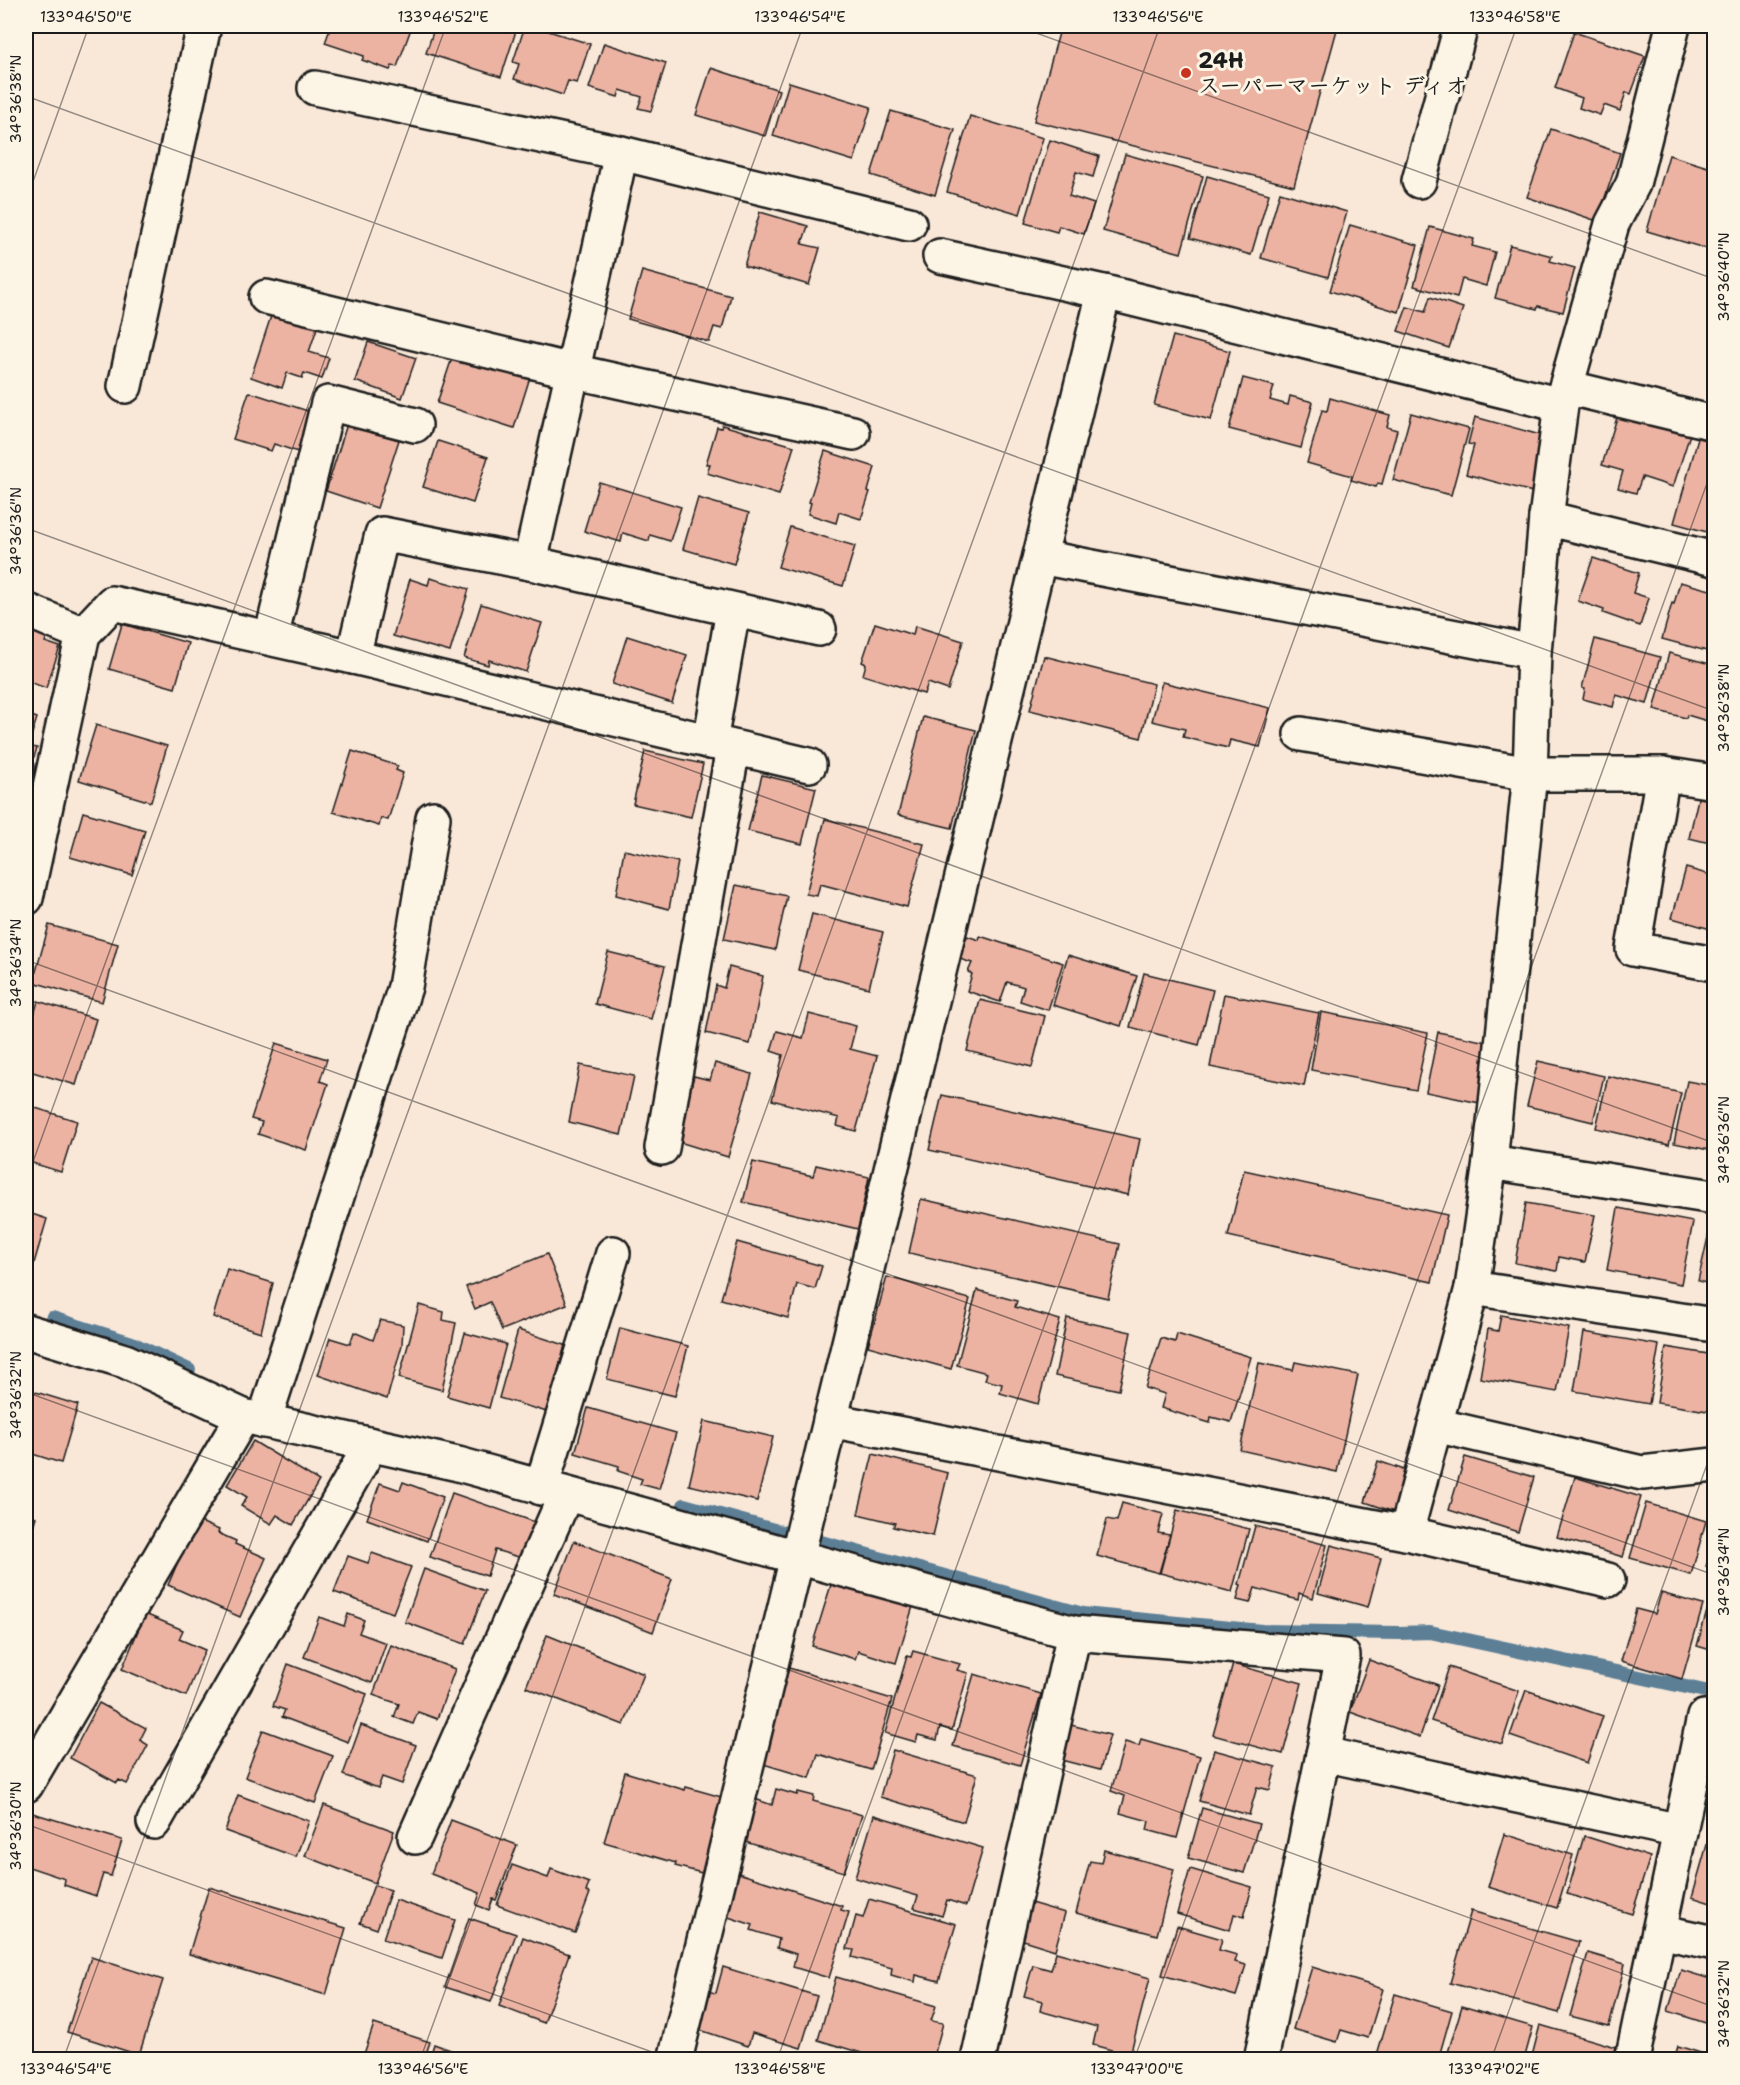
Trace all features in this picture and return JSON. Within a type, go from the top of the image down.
[{"type":"street","points":[[125,387],[204,26]]},
{"type":"street","points":[[1419,181],[1461,26]]},
{"type":"street","points":[[1406,1533],[1472,1288],[1490,1162],[1530,774],[1534,652],[1546,518],[1563,396],[1612,224],[1633,184],[1674,26]]},
{"type":"street","points":[[315,88],[621,153],[909,224]]},
{"type":"street","points":[[530,563],[621,153]]},
{"type":"street","points":[[940,256],[1563,396],[1714,423]]},
{"type":"street","points":[[675,2060],[1104,292]]},
{"type":"street","points":[[266,297],[572,370],[853,433]]},
{"type":"street","points":[[271,638],[328,403],[415,425]]},
{"type":"street","points":[[1546,518],[1714,559]]},
{"type":"street","points":[[353,657],[382,534],[530,563],[819,629]]},
{"type":"street","points":[[1040,557],[1534,652]]},
{"type":"street","points":[[26,898],[82,634],[112,603],[353,657],[809,765]]},
{"type":"street","points":[[26,610],[82,634]]},
{"type":"street","points":[[662,1148],[721,745],[733,610]]},
{"type":"street","points":[[1301,734],[1530,774],[1663,774],[1714,782]]},
{"type":"street","points":[[1663,774],[1634,950],[1714,964]]},
{"type":"street","points":[[26,1785],[253,1419],[405,987],[433,818]]},
{"type":"street","points":[[1490,1162],[1714,1197]]},
{"type":"street","points":[[415,1837],[554,1491],[613,1253]]},
{"type":"street","points":[[1472,1288],[1714,1325]]},
{"type":"street","points":[[26,1331],[125,1361],[253,1419],[458,1464],[1074,1633],[1343,1656],[1261,2060]]},
{"type":"street","points":[[830,1420],[1406,1533],[1608,1580]]},
{"type":"street","points":[[1435,1425],[1642,1473],[1714,1465]]},
{"type":"street","points":[[154,1822],[371,1445]]},
{"type":"street","points":[[978,2060],[1074,1633]]},
{"type":"street","points":[[1632,2060],[1704,1718],[1714,1719]]},
{"type":"street","points":[[1323,1754],[1680,1832]]},
{"type":"street","points":[[1659,1931],[1714,1943]]},
{"type":"building","points":[[331,26],[412,26],[397,67],[392,66],[390,70],[362,60],[364,56],[325,43]]},
{"type":"building","points":[[435,26],[500,26],[516,31],[501,77],[426,53]]},
{"type":"building","points":[[525,26],[533,26],[590,44],[577,83],[568,81],[563,95],[514,79],[519,64],[513,62]]},
{"type":"building","name":"24H スーパーマーケット ディオ","points":[[1061,26],[1338,26],[1294,186],[1034,121]]},
{"type":"building","points":[[1574,32],[1645,56],[1631,94],[1626,92],[1620,111],[1604,105],[1600,115],[1579,108],[1582,98],[1555,88]]},
{"type":"building","points":[[604,43],[666,63],[651,111],[638,108],[642,97],[620,90],[618,97],[589,88]]},
{"type":"building","points":[[711,68],[779,90],[765,136],[696,115]]},
{"type":"building","points":[[789,82],[871,107],[854,161],[773,136]]},
{"type":"building","points":[[891,111],[955,130],[935,195],[871,175]]},
{"type":"building","points":[[970,116],[1043,138],[1020,214],[947,192]]},
{"type":"building","points":[[1551,129],[1620,153],[1597,221],[1527,197]]},
{"type":"building","points":[[1050,140],[1099,156],[1093,177],[1076,172],[1069,196],[1094,204],[1084,234],[1059,226],[1057,232],[1025,223]]},
{"type":"building","points":[[1125,154],[1203,176],[1181,253],[1103,231]]},
{"type":"building","points":[[1669,155],[1714,169],[1714,251],[1647,231]]},
{"type":"building","points":[[1207,176],[1269,194],[1251,255],[1190,238]]},
{"type":"building","points":[[1280,192],[1347,212],[1328,277],[1261,258]]},
{"type":"building","points":[[760,212],[808,226],[802,244],[820,248],[809,285],[744,266]]},
{"type":"building","points":[[1350,225],[1418,245],[1399,312],[1330,291]]},
{"type":"building","points":[[1430,227],[1474,239],[1472,246],[1495,252],[1486,286],[1462,279],[1457,298],[1414,286]]},
{"type":"building","points":[[1510,245],[1552,256],[1550,261],[1575,268],[1563,312],[1538,306],[1537,309],[1495,298]]},
{"type":"building","points":[[642,271],[731,296],[722,329],[714,327],[709,342],[628,319]]},
{"type":"building","points":[[1430,297],[1463,308],[1449,348],[1398,331],[1407,307],[1425,312]]},
{"type":"building","points":[[273,310],[318,325],[309,352],[329,358],[322,379],[304,373],[302,378],[287,373],[282,388],[251,377]]},
{"type":"building","points":[[1173,336],[1230,351],[1211,420],[1154,405]]},
{"type":"building","points":[[368,342],[416,358],[402,398],[355,381]]},
{"type":"building","points":[[455,349],[531,374],[514,428],[437,403]]},
{"type":"building","points":[[1243,378],[1274,386],[1270,400],[1288,405],[1290,396],[1313,402],[1301,448],[1229,429]]},
{"type":"building","points":[[249,392],[311,412],[298,452],[274,444],[271,451],[233,439]]},
{"type":"building","points":[[1330,398],[1390,415],[1387,427],[1397,430],[1382,484],[1378,483],[1376,487],[1351,480],[1352,476],[1307,463],[1322,410],[1327,411]]},
{"type":"building","points":[[1621,405],[1692,428],[1673,487],[1642,477],[1636,493],[1618,488],[1623,471],[1602,465]]},
{"type":"building","points":[[1411,413],[1469,429],[1451,495],[1393,480]]},
{"type":"building","points":[[1475,417],[1551,438],[1536,493],[1466,474],[1474,445],[1468,444]]},
{"type":"building","points":[[347,424],[399,440],[377,508],[326,491]]},
{"type":"building","points":[[722,425],[794,446],[779,495],[707,473],[710,464],[706,464],[717,427],[721,428]]},
{"type":"building","points":[[1701,428],[1714,432],[1714,505],[1707,532],[1674,523]]},
{"type":"building","points":[[438,441],[488,457],[473,503],[423,487]]},
{"type":"building","points":[[825,451],[875,467],[861,519],[839,512],[836,523],[808,514],[811,503],[809,502]]},
{"type":"building","points":[[599,482],[681,507],[670,541],[650,535],[649,541],[623,533],[621,542],[584,531]]},
{"type":"building","points":[[698,498],[749,513],[734,564],[683,549]]},
{"type":"building","points":[[790,527],[855,546],[843,586],[778,567]]},
{"type":"building","points":[[1593,558],[1639,573],[1633,593],[1649,598],[1640,626],[1578,601]]},
{"type":"building","points":[[430,578],[469,589],[450,652],[393,636],[410,579],[428,585]]},
{"type":"building","points":[[1680,582],[1714,591],[1709,611],[1714,612],[1714,653],[1662,639]]},
{"type":"building","points":[[481,604],[542,623],[526,672],[489,660],[488,665],[464,658]]},
{"type":"building","points":[[875,623],[913,635],[915,626],[963,641],[948,690],[928,683],[924,694],[863,675],[866,664],[862,662]]},
{"type":"building","points":[[122,624],[188,643],[175,688],[109,669]]},
{"type":"building","points":[[26,625],[48,633],[45,642],[60,647],[46,688],[26,681]]},
{"type":"building","points":[[627,636],[687,655],[672,703],[612,684]]},
{"type":"building","points":[[1595,639],[1660,657],[1647,704],[1616,695],[1613,707],[1583,699],[1585,689],[1582,688]]},
{"type":"building","points":[[1669,653],[1714,665],[1714,723],[1687,715],[1686,718],[1654,710]]},
{"type":"building","points":[[1044,656],[1154,684],[1141,738],[1030,710]]},
{"type":"building","points":[[1162,682],[1270,708],[1260,747],[1230,740],[1228,748],[1183,737],[1185,729],[1152,721]]},
{"type":"building","points":[[26,714],[37,718],[28,746],[37,748],[28,775],[26,774]]},
{"type":"building","points":[[923,717],[976,730],[952,828],[898,815]]},
{"type":"building","points":[[96,725],[167,746],[151,802],[79,780]]},
{"type":"building","points":[[352,751],[398,766],[396,770],[403,773],[388,820],[381,818],[379,826],[333,812]]},
{"type":"building","points":[[645,751],[703,764],[691,817],[633,804]]},
{"type":"building","points":[[762,775],[816,788],[802,844],[748,831]]},
{"type":"building","points":[[1700,790],[1714,793],[1714,844],[1689,838]]},
{"type":"building","points":[[83,812],[145,830],[132,875],[70,857]]},
{"type":"building","points":[[825,819],[924,844],[907,907],[820,884],[817,896],[806,894]]},
{"type":"building","points":[[624,850],[678,862],[669,909],[616,895]]},
{"type":"building","points":[[1686,868],[1714,876],[1714,930],[1672,918]]},
{"type":"building","points":[[736,885],[787,896],[775,950],[724,939]]},
{"type":"building","points":[[812,914],[883,932],[869,988],[798,970]]},
{"type":"building","points":[[49,925],[118,944],[102,1002],[33,982]]},
{"type":"building","points":[[967,936],[979,940],[980,936],[1063,963],[1048,1010],[1020,1001],[1024,987],[1007,982],[1000,1002],[967,991],[972,974],[968,972],[972,963],[960,959]]},
{"type":"building","points":[[608,952],[665,966],[651,1019],[595,1004]]},
{"type":"building","points":[[1068,955],[1137,976],[1121,1026],[1053,1005]]},
{"type":"building","points":[[729,967],[763,976],[750,1044],[706,1033],[716,985],[724,988]]},
{"type":"building","points":[[1144,973],[1213,990],[1199,1045],[1130,1027]]},
{"type":"building","points":[[1224,994],[1319,1013],[1304,1086],[1210,1067]]},
{"type":"building","points":[[980,1000],[1045,1016],[1032,1067],[967,1051]]},
{"type":"building","points":[[38,1001],[96,1019],[76,1085],[26,1070],[26,1043]]},
{"type":"building","points":[[1321,1012],[1428,1033],[1416,1090],[1311,1070]]},
{"type":"building","points":[[809,1014],[856,1026],[850,1049],[877,1056],[856,1131],[837,1126],[839,1118],[772,1100],[783,1055],[771,1051],[777,1031],[803,1038]]},
{"type":"building","points":[[1438,1032],[1492,1043],[1480,1103],[1426,1092]]},
{"type":"building","points":[[276,1043],[327,1059],[320,1081],[328,1084],[306,1150],[258,1134],[262,1122],[251,1119]]},
{"type":"building","points":[[1538,1061],[1604,1076],[1593,1122],[1527,1106]]},
{"type":"building","points":[[715,1063],[752,1074],[728,1157],[676,1141],[694,1076],[710,1080]]},
{"type":"building","points":[[580,1065],[634,1076],[621,1135],[569,1122]]},
{"type":"building","points":[[1608,1076],[1681,1093],[1669,1145],[1596,1128]]},
{"type":"building","points":[[1687,1081],[1714,1086],[1714,1151],[1674,1143]]},
{"type":"building","points":[[942,1095],[1140,1139],[1128,1195],[929,1150]]},
{"type":"building","points":[[26,1105],[77,1121],[61,1172],[26,1161]]},
{"type":"building","points":[[753,1162],[813,1176],[816,1165],[869,1177],[858,1229],[743,1202]]},
{"type":"building","points":[[1244,1170],[1447,1215],[1432,1282],[1228,1236]]},
{"type":"building","points":[[921,1199],[1120,1244],[1108,1298],[909,1253]]},
{"type":"building","points":[[1526,1203],[1595,1215],[1585,1262],[1559,1257],[1557,1271],[1515,1263]]},
{"type":"building","points":[[1618,1208],[1693,1222],[1681,1284],[1607,1270]]},
{"type":"building","points":[[26,1212],[47,1219],[32,1270],[26,1268]]},
{"type":"building","points":[[1711,1224],[1714,1225],[1714,1285],[1698,1281]]},
{"type":"building","points":[[737,1242],[822,1266],[815,1289],[797,1284],[788,1318],[721,1299]]},
{"type":"building","points":[[547,1254],[567,1304],[502,1330],[490,1302],[475,1309],[466,1287]]},
{"type":"building","points":[[227,1269],[273,1283],[261,1332],[213,1317]]},
{"type":"building","points":[[887,1277],[970,1299],[951,1369],[868,1346]]},
{"type":"building","points":[[977,1290],[1017,1301],[1015,1307],[1060,1320],[1038,1404],[1000,1393],[1002,1384],[985,1380],[987,1373],[957,1365]]},
{"type":"building","points":[[419,1305],[444,1312],[443,1320],[456,1323],[442,1390],[399,1378]]},
{"type":"building","points":[[1501,1315],[1569,1328],[1557,1392],[1480,1378],[1488,1329],[1498,1331]]},
{"type":"building","points":[[1067,1318],[1131,1332],[1119,1390],[1055,1376]]},
{"type":"building","points":[[380,1320],[403,1325],[402,1345],[387,1399],[318,1375],[330,1338],[350,1344],[354,1332],[373,1340]]},
{"type":"building","points":[[620,1328],[688,1346],[675,1396],[607,1379]]},
{"type":"building","points":[[518,1330],[565,1345],[547,1412],[499,1398]]},
{"type":"building","points":[[1584,1332],[1659,1345],[1649,1404],[1574,1391]]},
{"type":"building","points":[[465,1333],[506,1344],[489,1408],[447,1396]]},
{"type":"building","points":[[1177,1334],[1251,1357],[1231,1422],[1211,1417],[1210,1423],[1161,1408],[1165,1394],[1145,1388],[1161,1338],[1175,1342]]},
{"type":"building","points":[[1666,1347],[1714,1355],[1714,1412],[1657,1403]]},
{"type":"building","points":[[1295,1362],[1358,1375],[1337,1472],[1240,1450],[1259,1363],[1293,1370]]},
{"type":"building","points":[[26,1389],[78,1405],[61,1463],[26,1452]]},
{"type":"building","points":[[588,1408],[676,1433],[659,1489],[640,1484],[642,1479],[618,1471],[619,1466],[575,1453]]},
{"type":"building","points":[[704,1421],[773,1437],[757,1501],[689,1485]]},
{"type":"building","points":[[253,1441],[319,1481],[293,1525],[277,1515],[271,1524],[241,1506],[247,1497],[227,1485]]},
{"type":"building","points":[[873,1454],[948,1473],[933,1536],[893,1527],[895,1523],[858,1514]]},
{"type":"building","points":[[1465,1457],[1534,1477],[1518,1532],[1449,1510]]},
{"type":"building","points":[[1378,1461],[1416,1474],[1403,1515],[1365,1502]]},
{"type":"building","points":[[1575,1477],[1641,1497],[1623,1557],[1557,1537]]},
{"type":"building","points":[[403,1482],[443,1497],[427,1541],[367,1519],[380,1483],[400,1490]]},
{"type":"building","points":[[452,1493],[535,1522],[522,1558],[495,1550],[487,1576],[430,1557]]},
{"type":"building","points":[[1122,1503],[1163,1514],[1158,1533],[1170,1535],[1159,1573],[1097,1556],[1107,1519],[1117,1521]]},
{"type":"building","points":[[1646,1503],[1706,1521],[1691,1575],[1630,1558]]},
{"type":"building","points":[[1177,1510],[1249,1529],[1232,1592],[1160,1573]]},
{"type":"building","points":[[26,1513],[36,1517],[26,1549]]},
{"type":"building","points":[[196,1520],[219,1530],[218,1533],[236,1541],[235,1544],[266,1558],[240,1617],[168,1585]]},
{"type":"building","points":[[1255,1526],[1327,1545],[1313,1598],[1299,1593],[1298,1600],[1255,1588],[1250,1603],[1237,1600],[1241,1585],[1239,1584]]},
{"type":"building","points":[[1714,1536],[1714,1569],[1706,1567]]},
{"type":"building","points":[[574,1541],[672,1579],[653,1632],[554,1594]]},
{"type":"building","points":[[1331,1545],[1381,1558],[1368,1607],[1318,1593]]},
{"type":"building","points":[[372,1553],[411,1567],[393,1613],[334,1592],[348,1556],[368,1563]]},
{"type":"building","points":[[424,1569],[485,1591],[465,1644],[405,1622]]},
{"type":"building","points":[[835,1572],[916,1596],[896,1663],[858,1651],[855,1659],[812,1646]]},
{"type":"building","points":[[1714,1591],[1714,1651],[1697,1646]]},
{"type":"building","points":[[1661,1593],[1703,1605],[1682,1679],[1621,1661],[1636,1609],[1655,1614]]},
{"type":"building","points":[[145,1614],[183,1630],[179,1639],[205,1650],[186,1696],[122,1669]]},
{"type":"building","points":[[348,1614],[364,1620],[359,1633],[386,1643],[372,1683],[304,1657],[319,1617],[344,1626]]},
{"type":"building","points":[[547,1635],[644,1674],[624,1725],[526,1687]]},
{"type":"building","points":[[391,1645],[455,1669],[437,1719],[418,1712],[413,1724],[394,1717],[399,1704],[373,1695]]},
{"type":"building","points":[[913,1651],[960,1664],[957,1670],[968,1673],[952,1730],[940,1727],[937,1740],[918,1735],[916,1742],[885,1733],[907,1656],[911,1657]]},
{"type":"building","points":[[1369,1660],[1438,1685],[1420,1737],[1350,1712]]},
{"type":"building","points":[[288,1664],[367,1694],[348,1742],[282,1717],[285,1710],[273,1706]]},
{"type":"building","points":[[1233,1664],[1302,1683],[1283,1754],[1213,1735]]},
{"type":"building","points":[[1449,1667],[1519,1691],[1502,1744],[1431,1721]]},
{"type":"building","points":[[789,1668],[892,1699],[871,1770],[818,1754],[810,1778],[760,1763]]},
{"type":"building","points":[[974,1674],[1041,1694],[1020,1765],[953,1746]]},
{"type":"building","points":[[1526,1690],[1603,1716],[1587,1763],[1510,1736]]},
{"type":"building","points":[[99,1703],[146,1728],[140,1740],[148,1745],[127,1784],[119,1780],[117,1783],[70,1758]]},
{"type":"building","points":[[361,1725],[416,1745],[402,1784],[382,1777],[378,1788],[343,1775]]},
{"type":"building","points":[[1071,1725],[1110,1735],[1100,1770],[1061,1760]]},
{"type":"building","points":[[263,1730],[333,1756],[315,1803],[245,1777]]},
{"type":"building","points":[[1141,1739],[1200,1756],[1177,1838],[1147,1830],[1149,1821],[1120,1813],[1125,1796],[1111,1791],[1125,1742],[1139,1746]]},
{"type":"building","points":[[893,1750],[977,1775],[964,1822],[880,1797]]},
{"type":"building","points":[[1214,1750],[1276,1767],[1270,1790],[1257,1787],[1249,1815],[1199,1801]]},
{"type":"building","points":[[625,1772],[685,1790],[686,1787],[725,1798],[702,1873],[604,1842]]},
{"type":"building","points":[[776,1789],[797,1795],[798,1792],[814,1796],[813,1801],[862,1815],[844,1872],[742,1841],[755,1799],[772,1805]]},
{"type":"building","points":[[238,1795],[309,1821],[296,1857],[225,1831]]},
{"type":"building","points":[[324,1805],[394,1831],[375,1883],[305,1856]]},
{"type":"building","points":[[1202,1808],[1259,1824],[1244,1873],[1188,1858]]},
{"type":"building","points":[[26,1811],[122,1840],[111,1876],[103,1874],[96,1896],[64,1885],[65,1879],[26,1866]]},
{"type":"building","points":[[874,1815],[983,1848],[966,1906],[947,1900],[942,1916],[914,1908],[918,1896],[855,1878]]},
{"type":"building","points":[[451,1820],[517,1845],[496,1900],[493,1899],[489,1910],[476,1905],[480,1893],[431,1874]]},
{"type":"building","points":[[1504,1834],[1573,1855],[1557,1908],[1488,1887]]},
{"type":"building","points":[[1584,1836],[1650,1857],[1632,1914],[1567,1894]]},
{"type":"building","points":[[1708,1841],[1714,1843],[1714,1904],[1692,1897]]},
{"type":"building","points":[[1104,1850],[1174,1869],[1157,1935],[1076,1913],[1090,1861],[1101,1863]]},
{"type":"building","points":[[512,1865],[548,1878],[551,1869],[589,1883],[586,1892],[590,1893],[575,1933],[497,1905]]},
{"type":"building","points":[[1190,1869],[1252,1887],[1244,1917],[1234,1914],[1230,1930],[1177,1914]]},
{"type":"building","points":[[735,1872],[842,1906],[841,1910],[849,1912],[829,1978],[793,1967],[796,1954],[777,1948],[779,1939],[751,1930],[753,1925],[722,1915]]},
{"type":"building","points":[[374,1885],[391,1890],[377,1929],[360,1923]]},
{"type":"building","points":[[209,1887],[346,1928],[326,1995],[189,1954]]},
{"type":"building","points":[[869,1899],[956,1924],[939,1981],[916,1975],[915,1982],[891,1975],[892,1968],[852,1957],[854,1950],[847,1949],[856,1916],[863,1918]]},
{"type":"building","points":[[396,1900],[455,1920],[442,1958],[383,1939]]},
{"type":"building","points":[[1031,1903],[1065,1913],[1055,1950],[1020,1939]]},
{"type":"building","points":[[1471,1911],[1579,1942],[1559,2013],[1450,1983]]},
{"type":"building","points":[[469,1918],[516,1934],[491,2002],[445,1987]]},
{"type":"building","points":[[1177,1926],[1222,1939],[1219,1950],[1237,1955],[1235,1962],[1246,1965],[1236,1996],[1162,1975]]},
{"type":"building","points":[[523,1937],[569,1954],[544,2023],[499,2006]]},
{"type":"building","points":[[1056,1952],[1150,1978],[1130,2055],[1093,2045],[1097,2027],[1040,2011],[1042,2001],[1024,1996],[1033,1965],[1051,1970]]},
{"type":"building","points":[[1588,1953],[1625,1964],[1609,2026],[1570,2016]]},
{"type":"building","points":[[91,1957],[163,1980],[139,2055],[67,2032]]},
{"type":"building","points":[[723,1967],[817,1996],[801,2048],[752,2033],[748,2046],[694,2028],[706,1991],[716,1993]]},
{"type":"building","points":[[1312,1967],[1383,1989],[1368,2038],[1341,2030],[1337,2042],[1293,2029]]},
{"type":"building","points":[[1681,1970],[1714,1980],[1714,2037],[1709,2035],[1712,2025],[1668,2011]]},
{"type":"building","points":[[836,1977],[936,2006],[931,2021],[943,2023],[933,2060],[885,2060],[818,2040]]},
{"type":"building","points":[[1395,1994],[1452,2011],[1438,2060],[1376,2058]]},
{"type":"building","points":[[1462,2006],[1533,2027],[1524,2060],[1446,2059]]},
{"type":"building","points":[[374,2024],[430,2042],[424,2060],[362,2060]]},
{"type":"building","points":[[1540,2025],[1616,2047],[1613,2060],[1531,2060]]},
{"type":"building","points":[[434,2044],[478,2060],[429,2060]]},
{"type":"building","points":[[1678,2046],[1714,2057],[1714,2060],[1674,2060]]},
{"type":"waterway","points":[[52,1318],[132,1343],[189,1370]]},
{"type":"waterway","points":[[684,1505],[785,1533]]},
{"type":"waterway","points":[[810,1539],[1083,1614],[1262,1631],[1430,1632],[1714,1693]]},
{"type":"place","name":"24H スーパーマーケット ディオ","points":[[1186,73]]}]
